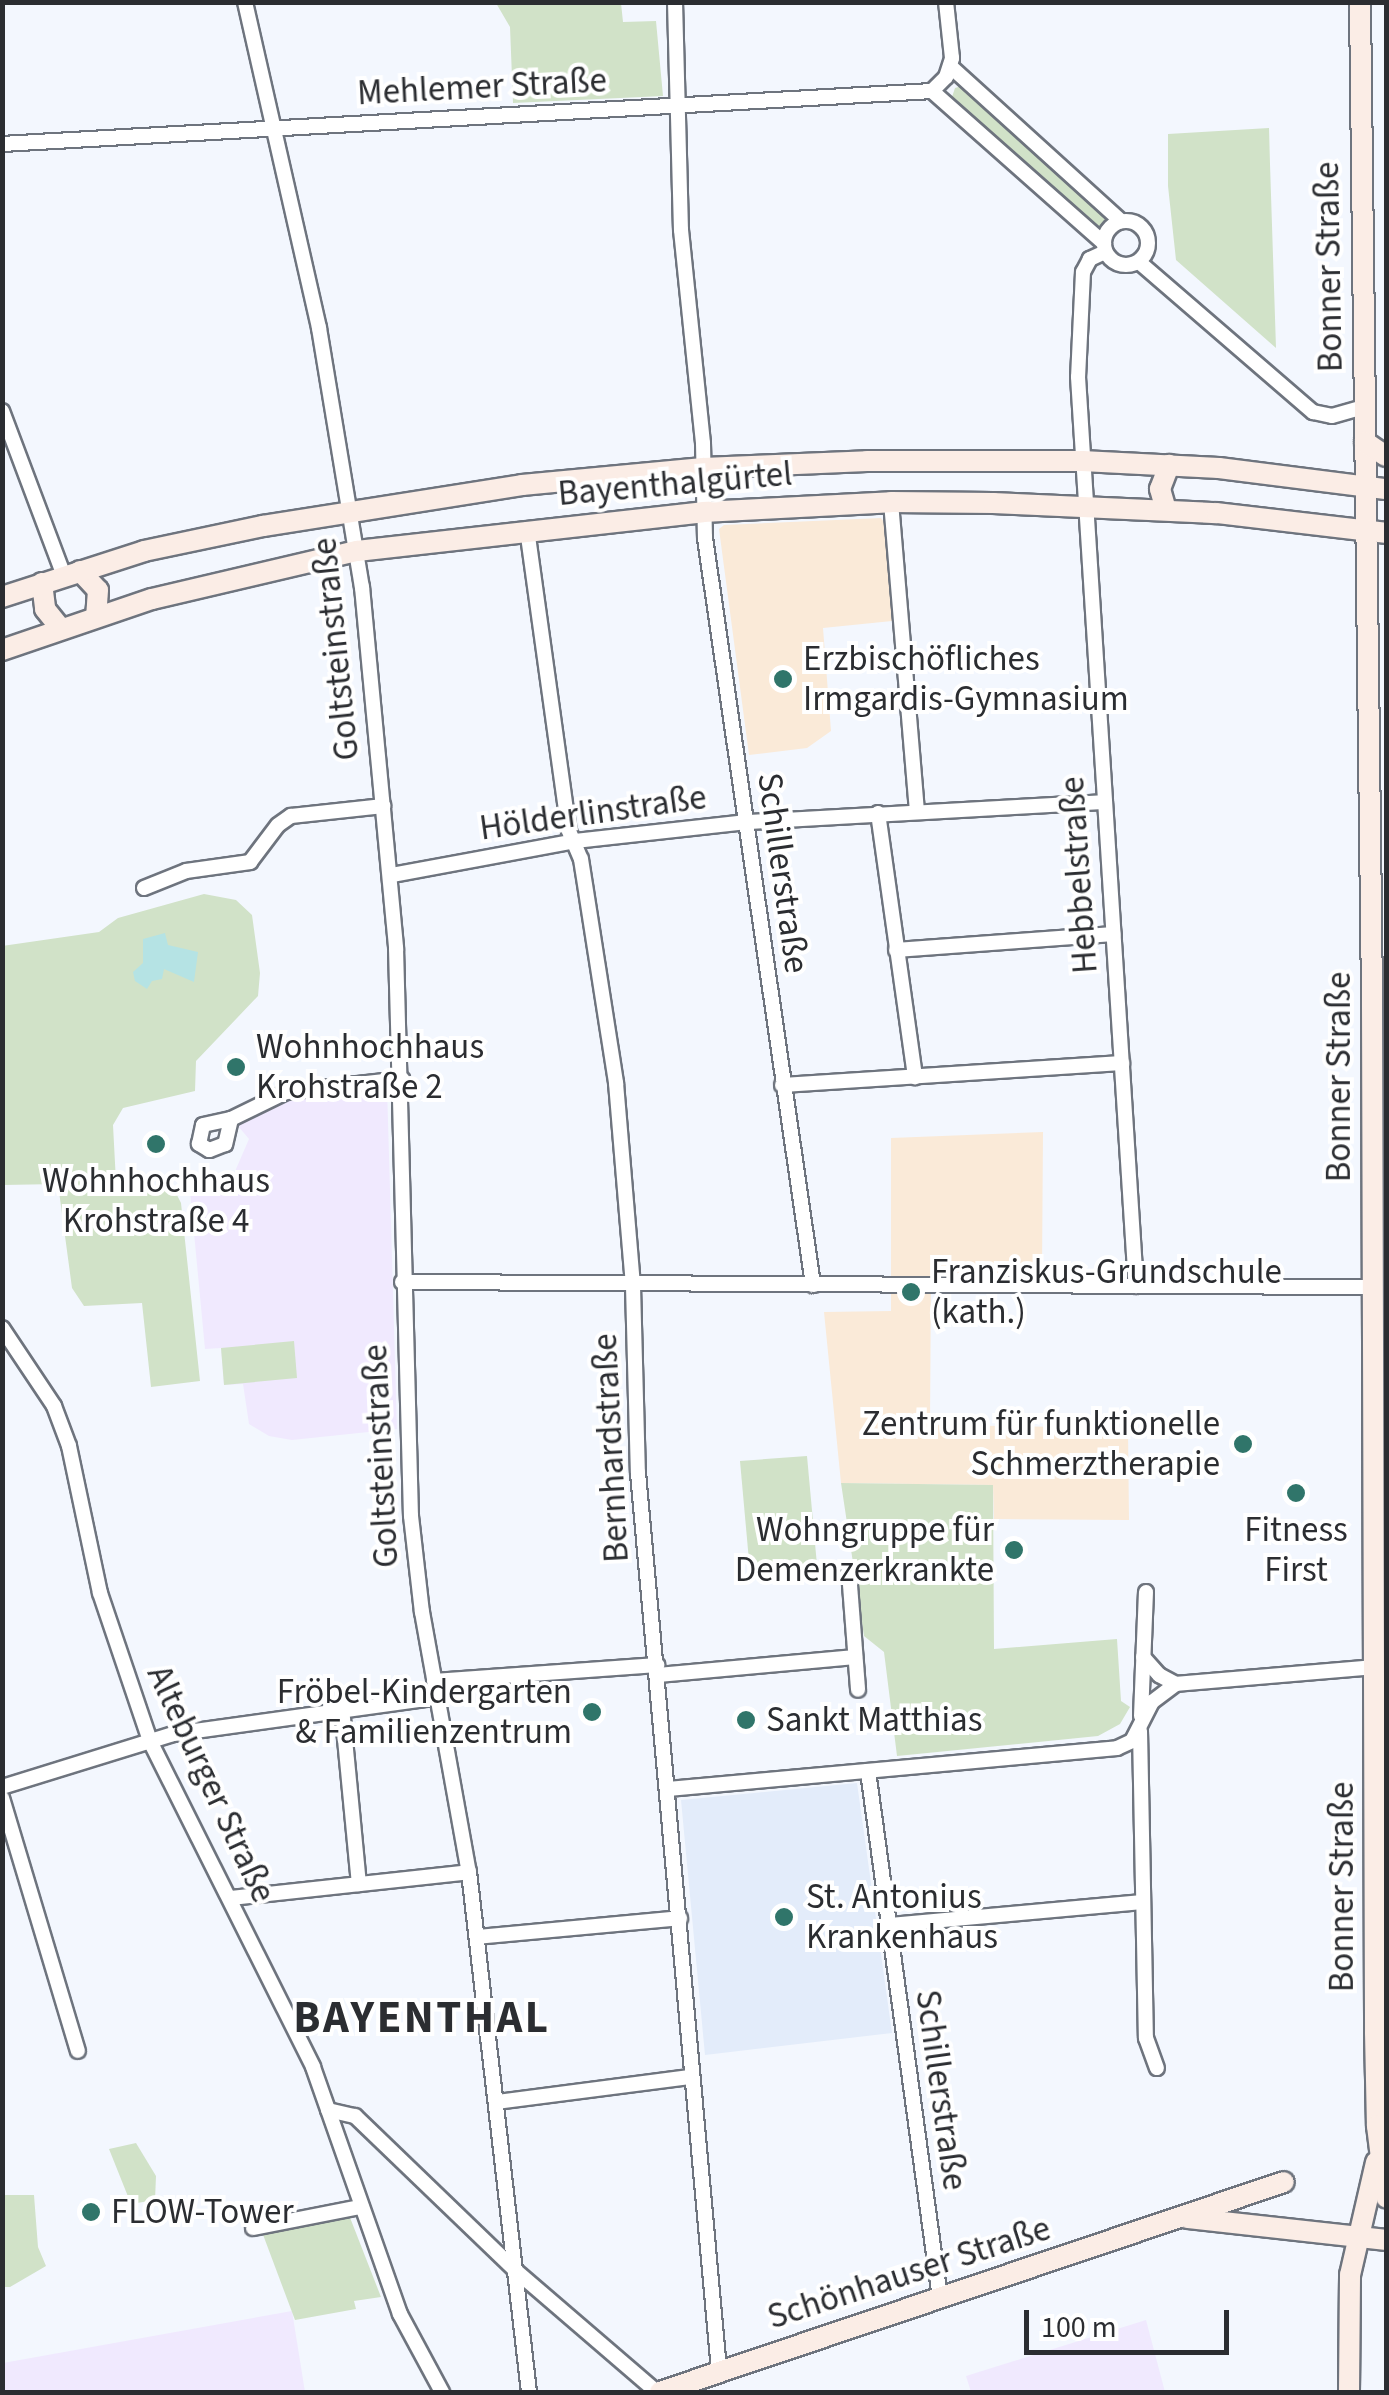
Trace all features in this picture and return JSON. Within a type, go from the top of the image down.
[{"type":"main road","name":"Bonner Straße","points":[[1349,2392],[1348,2298],[1372,2240],[1381,2072],[1373,1287],[1379,873],[1377,532],[1376,487],[1364,437],[1363,406],[1360,2]]},
{"type":"main road","points":[[1323,480],[1358,454],[1364,437],[1386,456]]},
{"type":"main road","name":"Bayenthalgürtel","points":[[2,597],[144,551],[351,510],[522,484],[703,468],[867,461],[1082,461],[1168,465],[1376,487]]},
{"type":"main road","points":[[1166,510],[1160,489],[1168,465]]},
{"type":"main road","name":"Bayenthalgürtel","points":[[2,650],[152,598],[357,552],[527,529],[703,512],[891,502],[1087,506],[1166,510],[1377,532]]},
{"type":"main road","points":[[72,573],[98,590],[96,616]]},
{"type":"main road","points":[[42,583],[45,608],[60,628]]},
{"type":"main road","name":"Bonner Straße","points":[[1379,2150],[1386,2198]]},
{"type":"main road","name":"Schönhauser Straße","points":[[658,2392],[1284,2182]]},
{"type":"main road","name":"Schönhauser Straße","points":[[1180,2218],[1372,2240]]},
{"type":"street","name":"Goltsteinstraße","points":[[246,2],[319,328],[357,552],[392,876],[402,1080],[402,1282],[411,1516],[436,1689],[469,1872],[528,2392]]},
{"type":"street","name":"Schillerstraße","points":[[676,2],[681,230],[703,468],[703,512],[813,1285]]},
{"type":"street","points":[[946,2],[950,66],[932,92],[1120,265],[1139,262],[1304,403],[1322,416],[1363,406]]},
{"type":"street","points":[[950,66],[1121,221]]},
{"type":"street","name":"Mehlemer Straße","points":[[2,144],[932,92]]},
{"type":"street","points":[[1104,247],[1108,229],[1121,221],[1135,222],[1145,231],[1149,242],[1139,262]]},
{"type":"street","name":"Hebbelstraße","points":[[1104,247],[1090,259],[1083,272],[1078,376],[1136,1286]]},
{"type":"street","points":[[2,411],[72,573]]},
{"type":"street","points":[[891,502],[917,812]]},
{"type":"street","name":"Bernhardstraße","points":[[527,529],[569,831],[575,841],[616,1083],[633,1286],[638,1473],[719,2370]]},
{"type":"street","name":"Hölderlinstraße","points":[[392,876],[575,841],[746,822],[1104,802]]},
{"type":"street","points":[[144,888],[186,871],[250,862],[278,825],[291,816],[384,806]]},
{"type":"street","points":[[878,814],[914,1077]]},
{"type":"street","points":[[896,950],[1113,934]]},
{"type":"street","points":[[782,1085],[1122,1063]]},
{"type":"street","points":[[231,1118],[300,1088],[402,1080]]},
{"type":"street","points":[[402,1282],[1373,1287]]},
{"type":"street","name":"Alteburger Straße","points":[[2,1328],[54,1406],[69,1446],[100,1593],[150,1740],[313,2067],[400,2314],[442,2392]]},
{"type":"street","points":[[849,1572],[858,1690]]},
{"type":"street","points":[[1146,1592],[1141,1727],[1142,1902],[1146,2038],[1157,2068]]},
{"type":"street","points":[[2,1788],[150,1740],[436,1689],[855,1656]]},
{"type":"street","points":[[1142,1656],[1159,1675],[1176,1684]]},
{"type":"street","points":[[668,1788],[1117,1748],[1141,1727],[1152,1702],[1176,1684],[1374,1667]]},
{"type":"street","points":[[342,1708],[360,1884]]},
{"type":"street","name":"Schillerstraße","points":[[868,1770],[940,2298]]},
{"type":"street","points":[[2,1798],[78,2051]]},
{"type":"street","points":[[231,1898],[469,1872]]},
{"type":"street","points":[[890,1925],[1142,1902]]},
{"type":"street","points":[[477,1937],[680,1918]]},
{"type":"street","points":[[496,2102],[690,2077]]},
{"type":"street","points":[[328,2110],[354,2116],[515,2270],[658,2392]]},
{"type":"street","points":[[252,2228],[360,2207]]},
{"type":"shaded area","name":"Erzbischöfliches Irmgardis-Gymnasium","points":[[881,518],[886,525],[892,621],[823,628],[831,731],[807,748],[749,755],[719,529],[724,525]]},
{"type":"shaded area","points":[[387,1087],[397,1429],[292,1440],[269,1436],[249,1424],[243,1384],[224,1385],[221,1348],[205,1349],[189,1180],[233,1176],[249,1139],[238,1126],[253,1114],[295,1096]]},
{"type":"shaded area","name":"Franziskus-Grundschule (kath.)","points":[[1043,1132],[1042,1273],[931,1273],[930,1425],[1128,1428],[1129,1520],[994,1519],[993,1485],[841,1483],[824,1312],[891,1311],[891,1138]]},
{"type":"shaded area","name":"St. Antonius Krankenhaus","points":[[857,1783],[892,2033],[705,2055],[681,1800]]},
{"type":"shaded area","points":[[292,2311],[305,2392],[3,2392],[3,2363]]},
{"type":"shaded area","points":[[1146,2320],[1165,2392],[971,2392],[966,2376]]},
{"type":"green space","points":[[496,3],[621,3],[623,22],[656,21],[663,96],[513,103],[510,27]]},
{"type":"green space","points":[[965,85],[1111,221],[1102,230],[952,97],[955,88]]},
{"type":"green space","points":[[1269,128],[1276,348],[1176,260],[1168,186],[1168,134]]},
{"type":"green space","points":[[204,894],[236,900],[252,915],[260,973],[258,996],[196,1061],[195,1091],[123,1108],[113,1125],[116,1182],[144,1192],[173,1187],[181,1203],[200,1381],[151,1387],[142,1303],[84,1306],[72,1288],[58,1184],[3,1185],[2,946],[99,932],[118,918]]},
{"type":"green space","points":[[294,1341],[297,1378],[224,1385],[221,1348]]},
{"type":"green space","points":[[807,1456],[817,1565],[750,1572],[740,1461]]},
{"type":"green space","points":[[841,1483],[993,1485],[994,1649],[1117,1639],[1121,1701],[1130,1707],[1120,1724],[1098,1736],[897,1756],[884,1652],[864,1636]]},
{"type":"green space","points":[[136,2143],[156,2176],[155,2200],[131,2204],[109,2149]]},
{"type":"green space","points":[[3,2195],[34,2195],[38,2247],[46,2266],[10,2287],[3,2287]]},
{"type":"green space","points":[[349,2215],[381,2297],[354,2301],[356,2309],[295,2320],[262,2232]]},
{"type":"water","points":[[165,933],[168,945],[198,952],[194,982],[164,969],[162,979],[152,981],[147,989],[135,981],[133,972],[143,963],[143,939]]},
{"type":"place","name":"Erzbischöfliches Irmgardis-Gymnasium","points":[[783,679]]},
{"type":"place","name":"Wohnhochhaus Krohstraße 2","points":[[236,1067]]},
{"type":"place","name":"Wohnhochhaus Krohstraße 4","points":[[156,1144]]},
{"type":"place","name":"Franziskus-Grundschule (kath.)","points":[[911,1292]]},
{"type":"place","name":"Zentrum für funktionelle Schmerztherapie","points":[[1243,1444]]},
{"type":"place","name":"Fitness First","points":[[1296,1493]]},
{"type":"place","name":"Wohngruppe für Demenzerkrankte","points":[[1014,1550]]},
{"type":"place","name":"Fröbel-Kindergarten & Familienzentrum","points":[[592,1712]]},
{"type":"place","name":"Sankt Matthias","points":[[746,1720]]},
{"type":"place","name":"St. Antonius Krankenhaus","points":[[784,1917]]},
{"type":"place","name":"FLOW-Tower","points":[[91,2212]]},
{"type":"district","name":"BAYENTHAL","points":[[422,2019]]}]
